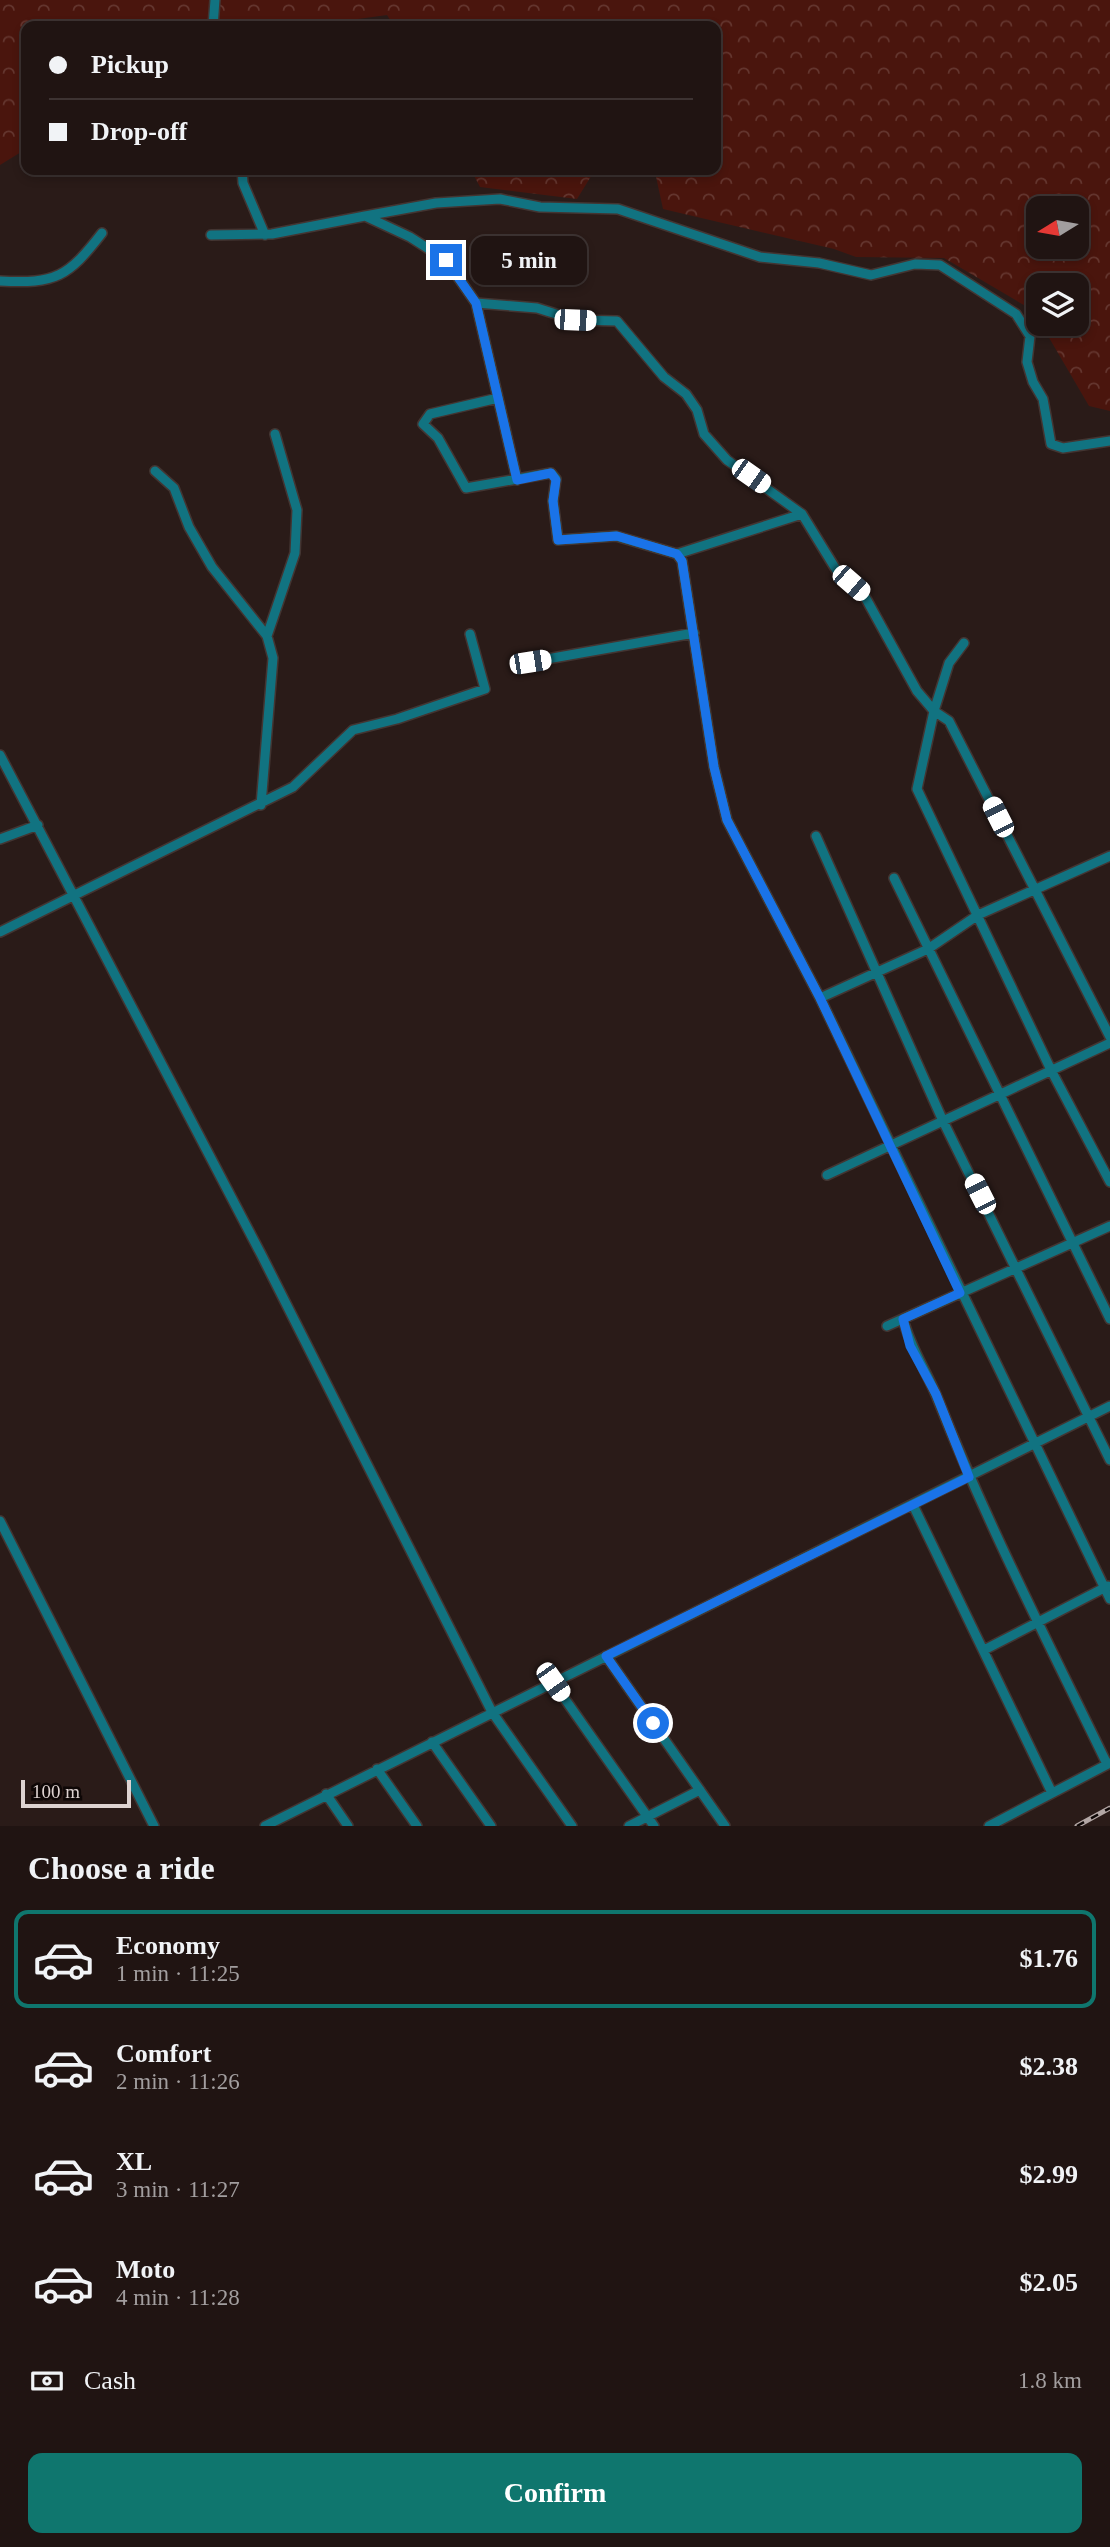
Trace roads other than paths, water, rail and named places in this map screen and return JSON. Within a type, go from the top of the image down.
[{"type":"street","points":[[213,21],[215,0]]},
{"type":"street","points":[[242,175],[243,183],[265,234]]},
{"type":"street","points":[[211,235],[265,234],[436,203],[500,199],[540,206],[618,209],[760,257],[819,263],[871,275],[915,264],[940,265],[1016,314],[1030,336],[1027,362],[1033,382],[1044,399],[1051,444],[1063,448],[1110,441]]},
{"type":"street","points":[[365,216],[410,237],[446,260],[476,303],[517,480]]},
{"type":"street","points":[[0,281],[35,283],[65,273],[78,265],[102,233]]},
{"type":"street","points":[[476,303],[537,308],[575,320],[617,321],[664,377],[686,394],[697,410],[704,434],[727,460],[802,514],[837,571],[864,595],[917,691],[934,711],[949,721],[1110,1037]]},
{"type":"street","points":[[498,398],[430,414],[423,424],[438,438],[466,488],[551,473],[556,480],[553,501],[558,540],[617,536],[677,554],[802,514]]},
{"type":"street","points":[[267,636],[295,553],[297,510],[275,434]]},
{"type":"street","points":[[155,471],[174,488],[189,527],[212,567],[267,636],[272,658],[261,805]]},
{"type":"street","points":[[677,554],[682,561],[714,767],[727,820],[820,998],[960,1293],[1107,1586],[1110,1599]]},
{"type":"street","points":[[530,662],[694,633]]},
{"type":"street","points":[[0,932],[293,787],[354,730],[397,719],[485,689],[470,634]]},
{"type":"street","points":[[964,643],[949,663],[934,711],[917,789],[1051,1070],[1110,1182]]},
{"type":"street","points":[[0,755],[254,1241],[492,1712],[572,1826]]},
{"type":"street","points":[[0,839],[38,825]]},
{"type":"street","points":[[816,836],[943,1121],[1110,1460]]},
{"type":"street","points":[[820,998],[928,949],[978,915],[1110,858]]},
{"type":"street","points":[[894,878],[1110,1319]]},
{"type":"street","points":[[827,1175],[1110,1042]]},
{"type":"street","points":[[887,1326],[1110,1226]]},
{"type":"street","points":[[903,1319],[910,1346],[936,1394],[969,1477],[1109,1763],[1018,1811],[1007,1824],[989,1826]]},
{"type":"street","points":[[265,1826],[1110,1406]]},
{"type":"street","points":[[913,1505],[1052,1793]]},
{"type":"street","points":[[0,1521],[155,1826]]},
{"type":"street","points":[[984,1650],[1037,1620],[1107,1586]]},
{"type":"street","points":[[606,1656],[725,1826]]},
{"type":"street","points":[[553,1682],[654,1826]]},
{"type":"street","points":[[432,1742],[491,1826]]},
{"type":"street","points":[[377,1769],[417,1826]]},
{"type":"street","points":[[629,1826],[700,1790]]},
{"type":"street","points":[[326,1794],[348,1826]]},
{"type":"railway","points":[[1077,1826],[1110,1808]]}]
